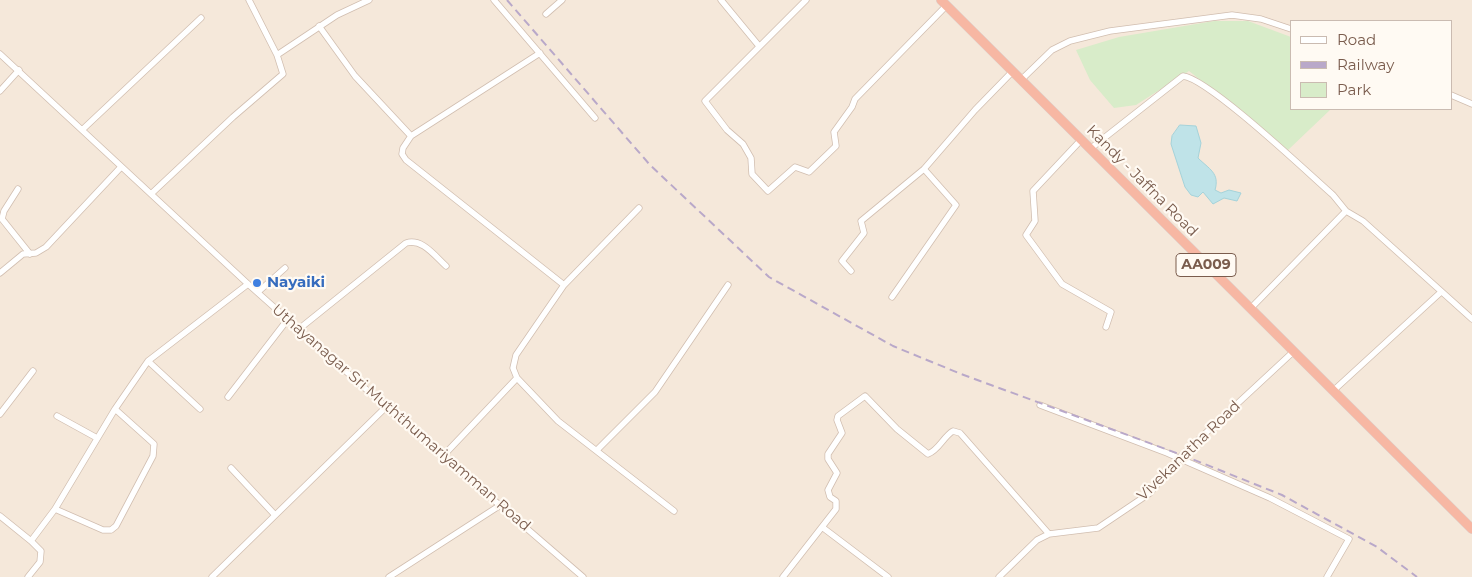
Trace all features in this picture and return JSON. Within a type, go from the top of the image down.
[{"type":"highway","name":"Kandy - Jaffna Road","points":[[944,3],[1472,529]]},
{"type":"street","points":[[151,194],[232,117],[283,74],[277,55],[249,0]]},
{"type":"street","points":[[277,55],[319,26],[369,0]]},
{"type":"street","points":[[494,0],[595,118]]},
{"type":"street","points":[[546,14],[562,0]]},
{"type":"street","points":[[721,0],[759,46]]},
{"type":"street","points":[[806,0],[705,101],[727,130],[742,144],[750,158],[752,174],[768,191],[795,167],[809,172],[836,146],[834,132],[855,100],[944,3]]},
{"type":"street","points":[[1021,80],[1052,50],[1070,41],[1110,31],[1232,15],[1261,18],[1290,29]]},
{"type":"street","points":[[82,130],[201,18]]},
{"type":"street","points":[[319,26],[355,76],[412,136]]},
{"type":"street","points":[[540,53],[412,136],[403,148],[402,154],[406,160],[564,285]]},
{"type":"street","name":"Uthayanagar Sri Muththumariyamman Road","points":[[0,54],[299,330],[583,577]]},
{"type":"street","points":[[0,91],[19,70]]},
{"type":"street","points":[[851,272],[842,261],[864,233],[861,221],[924,169],[974,110],[1013,71]]},
{"type":"street","points":[[1090,149],[1184,76],[1191,77],[1224,100],[1333,195],[1346,211],[1364,221],[1440,292],[1472,319]]},
{"type":"street","points":[[1452,96],[1472,104]]},
{"type":"street","points":[[1081,140],[1033,190],[1035,221],[1026,235],[1062,284],[1111,312],[1106,327]]},
{"type":"street","points":[[0,273],[19,257],[36,253],[46,247],[121,167]]},
{"type":"street","points":[[892,297],[956,205],[924,169]]},
{"type":"street","points":[[18,189],[4,211],[2,219],[30,254]]},
{"type":"street","points":[[639,208],[564,285],[516,355],[513,368],[517,378],[558,421],[598,450],[674,511]]},
{"type":"street","points":[[1250,308],[1346,211]]},
{"type":"street","points":[[299,330],[406,243],[414,241],[422,244],[446,266]]},
{"type":"street","points":[[258,292],[285,268]]},
{"type":"street","points":[[31,541],[55,508],[115,409],[148,362],[248,284]]},
{"type":"street","points":[[598,450],[655,392],[728,285]]},
{"type":"street","points":[[1332,391],[1440,292]]},
{"type":"street","points":[[228,397],[288,319]]},
{"type":"street","name":"Vivekanatha Road","points":[[999,577],[1037,540],[1049,534],[1098,528],[1150,493],[1179,459],[1293,352]]},
{"type":"street","points":[[148,362],[200,410]]},
{"type":"street","points":[[0,414],[33,371]]},
{"type":"street","points":[[442,456],[517,378]]},
{"type":"street","points":[[782,577],[822,527],[836,504],[828,490],[838,473],[828,459],[828,454],[842,432],[837,420],[838,416],[865,396],[897,429],[928,454],[935,452],[948,434],[953,431],[960,433],[1049,534]]},
{"type":"street","points":[[1040,405],[1179,459],[1270,498],[1349,539],[1327,577]]},
{"type":"street","points":[[212,577],[386,407]]},
{"type":"street","points":[[55,508],[103,530],[111,530],[116,526],[153,456],[154,444],[115,409]]},
{"type":"street","points":[[57,416],[98,438]]},
{"type":"street","points":[[231,468],[275,515]]},
{"type":"street","points":[[389,577],[500,506]]},
{"type":"street","points":[[0,516],[41,551],[40,562],[28,577]]},
{"type":"street","points":[[822,527],[888,577]]},
{"type":"shaded area","points":[[0,0],[1472,0],[1472,577],[0,577]]},
{"type":"green space","points":[[1214,21],[1248,21],[1290,37],[1290,110],[1330,110],[1288,150],[1189,71],[1136,105],[1114,108],[1090,80],[1076,50],[1119,37]]},
{"type":"water","points":[[1180,125],[1196,126],[1201,143],[1198,158],[1215,175],[1215,190],[1221,193],[1229,190],[1241,193],[1237,201],[1224,198],[1213,204],[1203,192],[1198,197],[1191,195],[1185,187],[1171,144],[1172,136]]},
{"type":"railway","points":[[507,0],[650,165],[769,277],[893,346],[961,374],[1182,455],[1282,495],[1377,547],[1417,577]]},
{"type":"place","name":"Nayaiki","points":[[257,283]]}]
